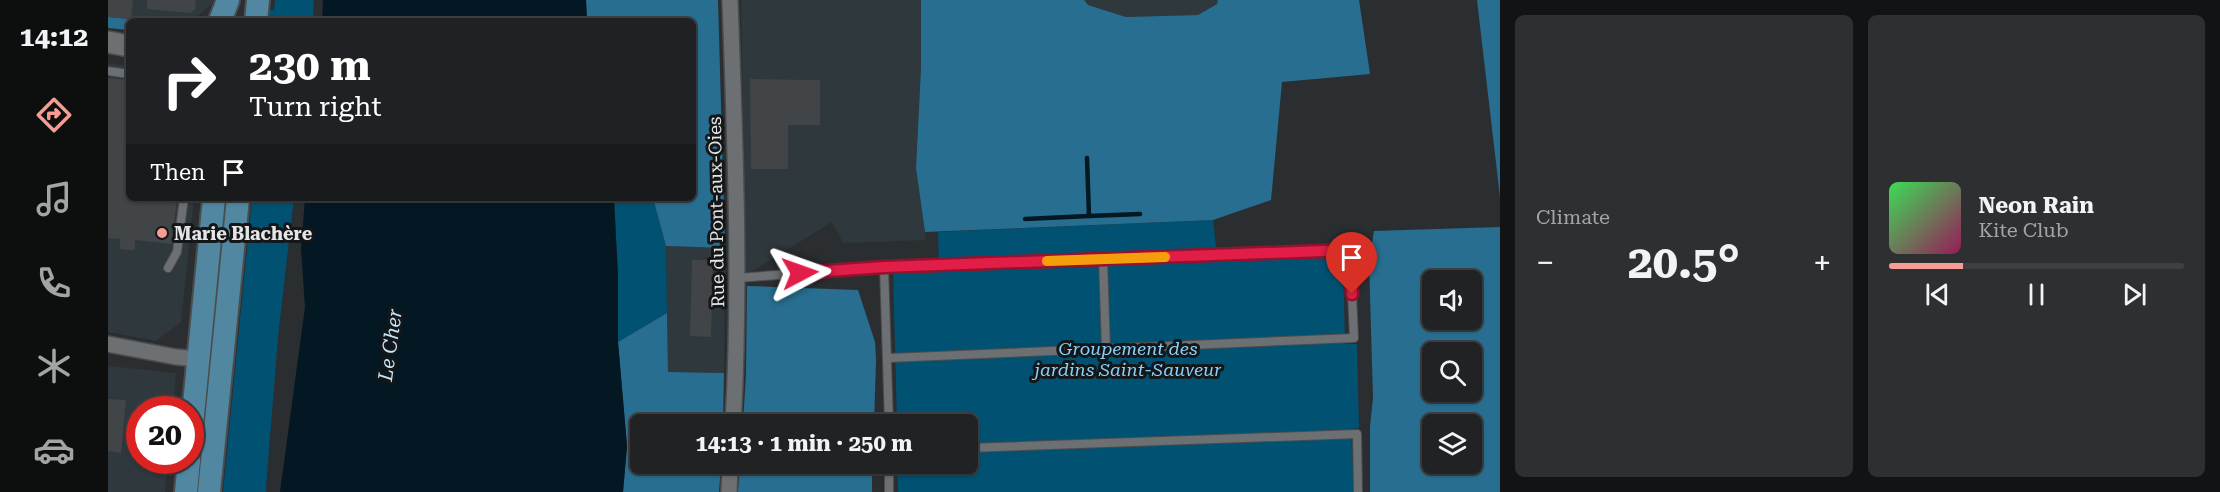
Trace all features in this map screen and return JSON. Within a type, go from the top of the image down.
[{"type":"main road","points":[[221,18],[228,0]]},
{"type":"main road","points":[[256,18],[258,0]]},
{"type":"main road","points":[[108,42],[126,44]]},
{"type":"main road","points":[[195,396],[214,201]]},
{"type":"main road","points":[[209,492],[238,201]]},
{"type":"main road","points":[[186,492],[188,474]]},
{"type":"street","name":"Rue du Pont-aux-Oies","points":[[730,0],[738,196],[733,414]]},
{"type":"street","points":[[108,344],[199,359]]},
{"type":"street","points":[[729,492],[730,474]]},
{"type":"lane","points":[[108,71],[126,74]]},
{"type":"lane","points":[[168,268],[177,252],[184,201]]},
{"type":"lane","points":[[737,278],[884,267],[1350,250],[1353,338],[888,358]]},
{"type":"lane","points":[[1103,259],[1106,349]]},
{"type":"lane","points":[[884,267],[889,414]]},
{"type":"lane","points":[[978,447],[1357,434],[1358,492]]},
{"type":"lane","points":[[889,474],[889,492]]},
{"type":"shaded area","points":[[108,0],[213,0],[213,3],[195,18],[108,17]]},
{"type":"shaded area","points":[[586,0],[718,0],[725,248],[666,246],[654,201],[696,201],[696,18],[587,18]]},
{"type":"shaded area","points":[[741,0],[921,0],[921,68],[916,168],[926,240],[843,243],[832,222],[746,275]]},
{"type":"shaded area","points":[[921,0],[1084,0],[1088,5],[1126,17],[1198,15],[1217,4],[1218,0],[1359,0],[1370,74],[1282,82],[1271,200],[1213,220],[925,232],[916,168],[921,68]]},
{"type":"shaded area","points":[[1084,0],[1218,0],[1217,4],[1198,15],[1126,17],[1088,5]]},
{"type":"shaded area","points":[[1477,0],[1500,0],[1500,197]]},
{"type":"shaded area","points":[[108,17],[126,19],[126,30],[108,28]]},
{"type":"shaded area","points":[[108,63],[126,66],[126,201],[194,201],[181,322],[156,341],[108,332]]},
{"type":"shaded area","points":[[1500,227],[1500,492],[1370,492],[1370,427],[1373,398],[1369,261],[1374,231]]},
{"type":"shaded area","points":[[666,246],[725,248],[724,373],[668,372]]},
{"type":"shaded area","points":[[747,286],[858,290],[875,342],[874,414],[744,414]]},
{"type":"shaded area","points":[[667,313],[668,372],[724,373],[723,414],[630,414],[630,474],[720,474],[719,492],[623,492],[627,446],[618,342]]},
{"type":"shaded area","points":[[108,366],[176,373],[174,396],[126,396],[126,474],[167,474],[165,492],[108,492]]},
{"type":"shaded area","points":[[739,474],[872,474],[872,492],[738,492]]},
{"type":"green space","points":[[275,0],[314,0],[313,18],[269,18],[269,10],[274,10]]},
{"type":"green space","points":[[223,201],[229,201],[204,460],[203,396]]},
{"type":"green space","points":[[252,201],[294,201],[278,337],[266,492],[223,492]]},
{"type":"green space","points":[[614,201],[654,201],[666,246],[667,313],[618,342]]},
{"type":"green space","name":"Groupement des jardins Saint-Sauveur","points":[[1213,220],[1217,257],[1343,257],[1345,344],[1357,344],[1359,428],[1351,429],[1354,492],[898,492],[897,474],[978,474],[978,414],[897,414],[893,270],[939,267],[938,232]]},
{"type":"green space","points":[[196,474],[203,474],[201,492],[194,492]]},
{"type":"water","points":[[323,0],[586,0],[587,18],[322,18]]},
{"type":"water","name":"Le Cher","points":[[305,201],[614,201],[618,342],[627,446],[623,492],[280,492],[305,307],[301,249]]},
{"type":"building","points":[[108,0],[133,0],[131,18],[108,17]]},
{"type":"building","points":[[147,0],[196,0],[195,9],[191,13],[147,9]]},
{"type":"building","points":[[108,78],[126,80],[126,201],[177,201],[172,244],[135,240],[135,250],[128,250],[120,249],[120,239],[108,238]]},
{"type":"building","points":[[750,79],[820,80],[820,125],[788,125],[788,169],[751,169]]},
{"type":"building","points":[[692,260],[713,260],[711,337],[690,336]]},
{"type":"building","points":[[108,399],[126,400],[121,453],[108,451]]},
{"type":"waterway","points":[[1087,158],[1089,216],[1140,214]]},
{"type":"waterway","points":[[1025,219],[1089,216]]},
{"type":"slow traffic","points":[[1047,261],[1165,257]]},
{"type":"place","name":"Marie Blachère","points":[[162,233]]},
{"type":"route","points":[[800,273],[884,267],[1350,250],[1352,294]]}]
